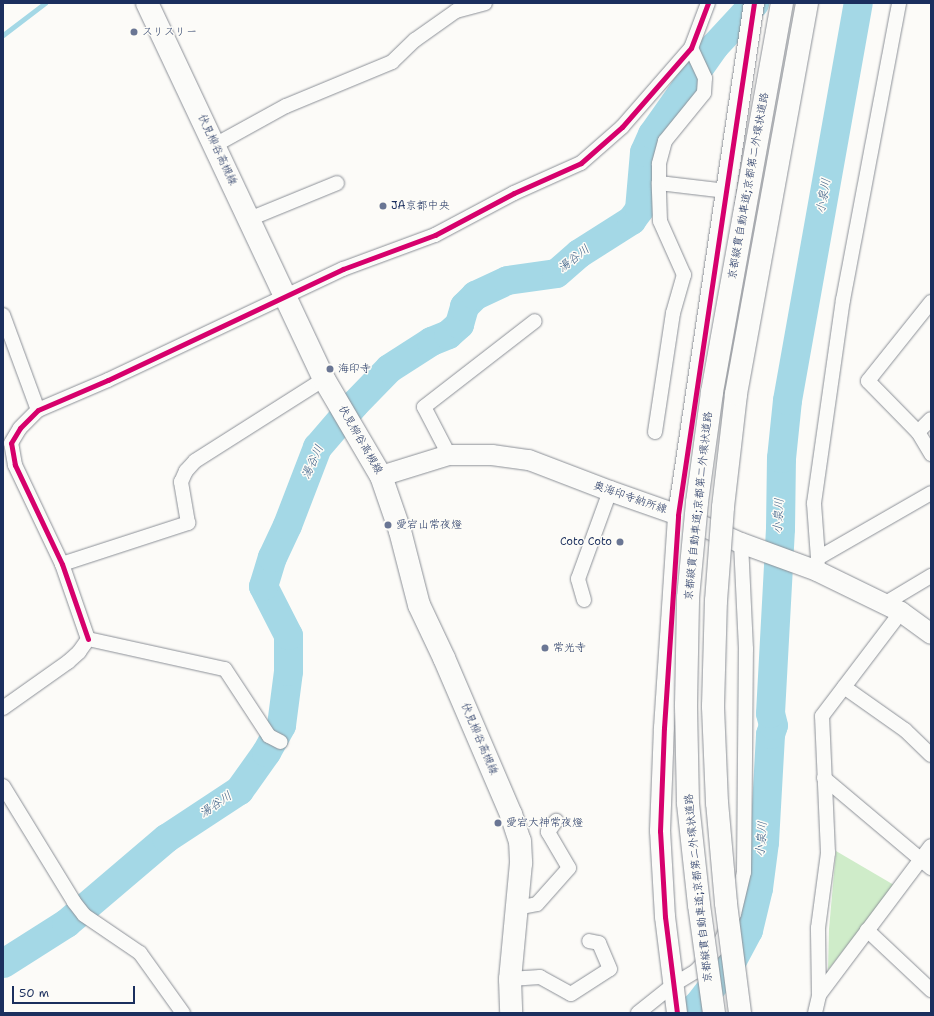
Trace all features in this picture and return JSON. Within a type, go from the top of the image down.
[{"type":"main road","name":"伏見柳谷高槻線","points":[[147,3],[324,379],[381,476],[400,531],[419,605],[448,665],[511,814],[518,835],[521,862],[510,979],[511,1013]]},
{"type":"main road","name":"京都縦貫自動車道;京都第二外環状道路","points":[[714,1013],[699,905],[688,803],[686,705],[688,598],[697,502],[712,392],[782,3]]},
{"type":"main road","points":[[740,1013],[726,903],[717,802],[713,706],[716,601],[723,507],[736,394],[807,3]]},
{"type":"street","points":[[215,145],[286,106],[392,62],[415,40],[456,11],[485,3]]},
{"type":"street","points":[[88,639],[62,564],[15,466],[7,445],[20,428],[38,410],[108,380],[343,269],[435,236],[514,193],[581,163],[622,127],[691,48],[708,3]]},
{"type":"street","points":[[677,1013],[665,916],[660,831],[664,728],[678,515],[754,3]]},
{"type":"street","points":[[813,565],[814,503],[841,316],[899,3]]},
{"type":"street","points":[[655,432],[673,313],[684,275],[660,221],[659,164],[665,141],[704,93],[705,78],[691,48]]},
{"type":"street","points":[[249,219],[337,183]]},
{"type":"street","points":[[659,183],[727,191]]},
{"type":"street","points":[[931,302],[868,381],[918,432],[931,454]]},
{"type":"street","points":[[3,315],[38,410]]},
{"type":"street","points":[[449,455],[424,407],[535,321]]},
{"type":"street","points":[[62,564],[188,523],[181,482],[186,470],[195,461],[324,379]]},
{"type":"street","points":[[918,432],[931,419]]},
{"type":"street","name":"奥海印寺納所線","points":[[381,476],[449,455],[492,455],[529,460],[678,515],[746,545],[813,565],[892,608],[931,634]]},
{"type":"street","points":[[584,600],[578,579],[610,491]]},
{"type":"street","points":[[813,565],[931,493]]},
{"type":"street","points":[[638,1013],[695,972],[718,947],[734,914],[744,872],[746,545]]},
{"type":"street","points":[[815,1013],[819,995],[818,928],[828,853],[822,716],[844,687],[892,608],[931,576]]},
{"type":"street","points":[[3,708],[68,662],[79,652],[88,639]]},
{"type":"street","points":[[88,639],[225,669],[275,739]]},
{"type":"street","points":[[844,687],[905,730],[931,755]]},
{"type":"street","points":[[824,778],[926,863]]},
{"type":"street","points":[[3,786],[74,902],[84,915],[140,953],[182,1013]]},
{"type":"street","points":[[517,908],[537,904],[569,868],[548,832],[556,821]]},
{"type":"street","points":[[819,995],[867,930],[926,863],[931,846]]},
{"type":"street","points":[[867,930],[931,990]]},
{"type":"street","points":[[510,979],[540,978],[571,994],[610,969],[599,943],[589,941]]},
{"type":"green space","points":[[836,851],[894,885],[828,970],[829,929]]},
{"type":"waterway","points":[[3,35],[45,3]]},
{"type":"waterway","name":"湯谷川","points":[[3,963],[66,923],[166,838],[239,790],[266,752],[281,725],[288,671],[288,635],[263,586],[272,557],[287,525],[317,447],[354,404],[389,368],[431,341],[448,334],[459,324],[464,306],[475,295],[507,280],[556,273],[579,253],[631,220],[639,209],[644,152],[652,134],[714,46],[754,3]]},
{"type":"waterway","name":"小泉川","points":[[688,1013],[699,1003],[732,960],[748,930],[758,888],[764,842],[770,734],[773,725],[770,713],[780,528],[781,458],[787,400],[858,3]]},
{"type":"cycle path","points":[[88,639],[62,564],[15,465],[11,443],[20,428],[38,410],[108,380],[343,269],[435,235],[514,193],[581,163],[622,127],[691,48],[708,3]]},
{"type":"cycle path","points":[[677,1013],[665,917],[660,831],[664,728],[678,515],[754,3]]},
{"type":"place","name":"スリスリー","points":[[134,32]]},
{"type":"place","name":"JA京都中央","points":[[383,206]]},
{"type":"place","name":"海印寺","points":[[330,369]]},
{"type":"place","name":"愛宕山常夜燈","points":[[388,525]]},
{"type":"place","name":"Coto Coto","points":[[620,542]]},
{"type":"place","name":"常光寺","points":[[545,648]]},
{"type":"place","name":"愛宕大神常夜燈","points":[[498,823]]}]
